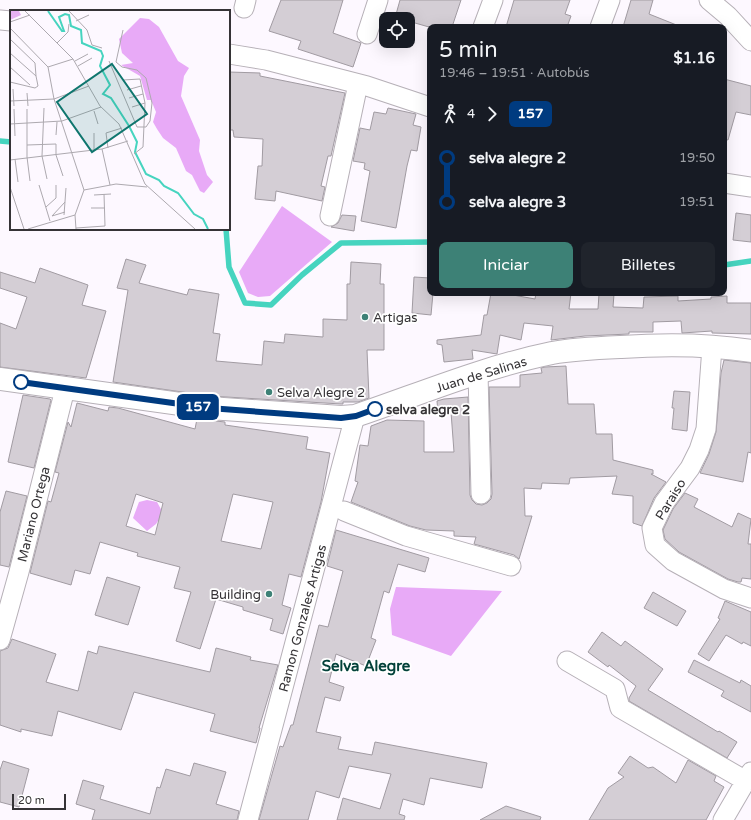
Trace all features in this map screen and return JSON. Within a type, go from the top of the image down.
[{"type":"street","points":[[367,34],[378,0]]},
{"type":"street","points":[[484,24],[493,0]]},
{"type":"street","points":[[601,24],[610,0]]},
{"type":"street","points":[[709,0],[726,22],[751,41]]},
{"type":"street","points":[[0,20],[10,21]]},
{"type":"street","points":[[230,54],[266,60],[367,86],[427,106]]},
{"type":"street","points":[[330,216],[358,84]]},
{"type":"street","points":[[727,183],[751,187]]},
{"type":"street","name":"Juan de Salinas","points":[[0,379],[209,408],[341,418],[356,416],[478,373],[552,353],[598,348],[656,345],[712,347],[751,351]]},
{"type":"street","name":"Paraiso","points":[[712,347],[706,429],[699,450],[690,468],[664,503],[652,528],[655,545],[673,561],[724,589],[751,598]]},
{"type":"street","points":[[478,373],[481,494]]},
{"type":"street","name":"Mariano Ortega","points":[[0,640],[19,572],[65,388]]},
{"type":"street","name":"Ramon Gonzales Artigas","points":[[248,820],[356,416]]},
{"type":"street","points":[[344,511],[406,536],[511,566]]},
{"type":"street","points":[[567,661],[615,689],[620,708],[748,776],[723,820]]},
{"type":"shaded area","points":[[282,206],[332,242],[270,296],[258,297],[248,293],[239,272]]},
{"type":"shaded area","points":[[147,500],[157,502],[163,513],[156,524],[147,531],[133,518],[139,502]]},
{"type":"shaded area","points":[[396,587],[502,591],[451,656],[392,635],[390,609]]},
{"type":"building","points":[[281,0],[343,0],[333,33],[361,43],[353,67],[298,49],[301,41],[269,31]]},
{"type":"building","points":[[400,0],[461,0],[453,24],[427,24],[427,26],[415,23],[415,12],[397,12]]},
{"type":"building","points":[[514,0],[570,0],[565,14],[571,16],[568,24],[507,24]]},
{"type":"building","points":[[631,0],[653,0],[649,14],[674,24],[624,24]]},
{"type":"building","points":[[230,72],[260,73],[260,76],[345,93],[331,156],[328,156],[321,186],[325,187],[322,201],[276,191],[275,201],[255,199],[258,166],[262,166],[263,139],[234,137],[233,130],[230,130]]},
{"type":"building","points":[[727,80],[751,86],[751,115],[736,112],[728,140]]},
{"type":"building","points":[[388,108],[416,114],[413,125],[421,127],[417,151],[411,150],[407,166],[396,228],[361,221],[370,171],[364,169],[365,163],[353,161],[360,128],[370,130],[374,112],[386,114]]},
{"type":"building","points":[[736,213],[751,215],[751,242],[733,240]]},
{"type":"building","points":[[342,215],[356,216],[354,231],[331,227],[338,223]]},
{"type":"building","points":[[126,259],[146,265],[139,283],[187,295],[189,289],[219,294],[213,333],[220,334],[216,361],[262,365],[264,341],[284,343],[285,334],[323,337],[323,319],[347,320],[347,284],[350,284],[351,262],[381,264],[380,284],[384,284],[384,350],[367,350],[369,398],[358,402],[343,402],[343,404],[341,404],[210,396],[113,382],[128,290],[117,288]]},
{"type":"building","points":[[40,268],[88,285],[82,305],[106,311],[86,378],[0,367],[0,323],[16,329],[27,297],[0,288],[0,272],[35,283]]},
{"type":"building","points":[[414,277],[427,278],[427,296],[433,296],[431,315],[412,313]]},
{"type":"building","points":[[490,296],[518,296],[535,299],[536,296],[571,296],[569,309],[598,309],[599,296],[614,296],[613,307],[643,308],[644,297],[678,296],[678,301],[711,299],[711,297],[727,296],[727,303],[751,303],[751,334],[712,333],[712,331],[682,333],[681,321],[653,322],[653,332],[629,332],[629,334],[585,336],[551,340],[553,326],[524,323],[521,340],[500,335],[497,354],[472,350],[473,359],[444,362],[442,345],[437,344],[437,340],[481,335],[484,315],[487,315]]},
{"type":"building","points":[[724,360],[751,363],[751,453],[748,452],[743,482],[700,473],[709,454],[716,432],[721,373]]},
{"type":"building","points":[[566,366],[568,404],[594,404],[596,434],[612,434],[613,460],[653,470],[653,474],[651,474],[666,482],[654,498],[642,526],[633,523],[633,496],[612,494],[617,476],[570,478],[569,484],[542,483],[541,489],[524,488],[525,516],[532,516],[519,559],[514,555],[474,544],[476,537],[454,536],[454,531],[426,530],[410,526],[351,502],[358,482],[355,481],[360,445],[368,446],[371,426],[387,420],[424,421],[424,452],[454,452],[451,412],[438,413],[437,401],[468,397],[470,495],[476,504],[482,505],[487,503],[491,499],[492,494],[489,387],[520,387],[520,375],[542,373],[541,368],[545,367]]},
{"type":"building","points":[[674,391],[690,392],[687,431],[672,429]]},
{"type":"building","points":[[23,395],[51,400],[34,468],[8,462]]},
{"type":"building","points":[[77,403],[108,411],[109,407],[118,408],[195,429],[197,419],[225,422],[225,425],[308,437],[306,449],[330,453],[321,502],[301,577],[289,574],[282,605],[291,608],[283,634],[270,630],[273,619],[243,610],[243,607],[216,599],[200,649],[176,641],[191,592],[174,588],[180,567],[137,556],[138,553],[100,542],[90,574],[75,570],[71,585],[30,573],[48,501],[51,502],[59,473],[55,472],[68,422],[71,427]],"holes":[[[136,494],[163,503],[155,535],[126,526]],[[233,494],[273,502],[261,549],[221,541]]]},
{"type":"building","points":[[6,491],[27,496],[9,567],[0,565],[0,512]]},
{"type":"building","points":[[685,493],[698,499],[694,507],[732,527],[738,513],[751,519],[748,544],[751,544],[751,579],[742,578],[741,582],[738,582],[728,579],[679,552],[665,539],[663,530],[673,509]]},
{"type":"building","points":[[336,530],[429,558],[425,572],[398,564],[389,593],[384,591],[371,638],[376,640],[366,666],[336,654],[329,682],[344,687],[340,701],[325,697],[316,732],[341,737],[338,749],[372,755],[375,742],[487,763],[482,788],[430,778],[424,805],[403,799],[399,814],[405,816],[404,820],[337,820],[343,798],[380,809],[391,774],[349,766],[339,798],[316,791],[308,820],[259,820],[280,746],[283,747],[291,725],[293,725],[319,625],[328,627],[343,571],[327,566]]},
{"type":"building","points":[[107,577],[140,587],[128,625],[95,615]]},
{"type":"building","points":[[653,592],[686,611],[677,626],[644,608]]},
{"type":"building","points":[[725,601],[751,612],[751,646],[743,642],[742,644],[726,635],[709,661],[698,654],[720,619],[718,618]]},
{"type":"building","points":[[602,632],[621,646],[625,641],[663,669],[648,690],[737,742],[727,758],[629,701],[629,698],[636,686],[609,665],[608,667],[588,652]]},
{"type":"building","points":[[12,639],[56,654],[46,682],[78,691],[88,651],[97,654],[99,646],[210,672],[216,648],[251,657],[250,660],[278,665],[256,743],[210,731],[215,714],[134,692],[121,730],[58,711],[52,736],[21,729],[21,732],[0,725],[0,651],[8,648]]},
{"type":"building","points":[[694,660],[740,683],[741,680],[751,686],[751,712],[721,696],[724,691],[688,672]]},
{"type":"building","points":[[630,756],[648,768],[653,767],[676,783],[688,760],[716,776],[714,781],[724,787],[706,820],[589,820],[608,788],[624,777],[618,773]]},
{"type":"building","points":[[3,761],[29,769],[19,807],[0,802],[0,770]]},
{"type":"building","points":[[194,763],[226,772],[216,804],[239,811],[237,820],[92,820],[95,810],[76,804],[83,780],[104,786],[100,799],[150,814],[157,787],[160,788],[166,769],[190,776]]},
{"type":"building","points":[[506,806],[541,817],[540,820],[480,820]]},
{"type":"waterway","points":[[0,141],[10,142]]},
{"type":"waterway","points":[[226,230],[229,267],[245,303],[271,305],[302,275],[341,243],[427,242]]},
{"type":"waterway","points":[[727,265],[751,261]]},
{"type":"bus line","name":"157","points":[[21,382],[209,408],[341,418],[356,416],[375,409]]},
{"type":"place","name":"Artigas","points":[[365,317]]},
{"type":"place","name":"Selva Alegre 2","points":[[269,392]]},
{"type":"place","name":"selva alegre 2","points":[[375,409]]},
{"type":"place","name":"Building","points":[[269,594]]},
{"type":"district","name":"Selva Alegre","points":[[366,666]]}]
